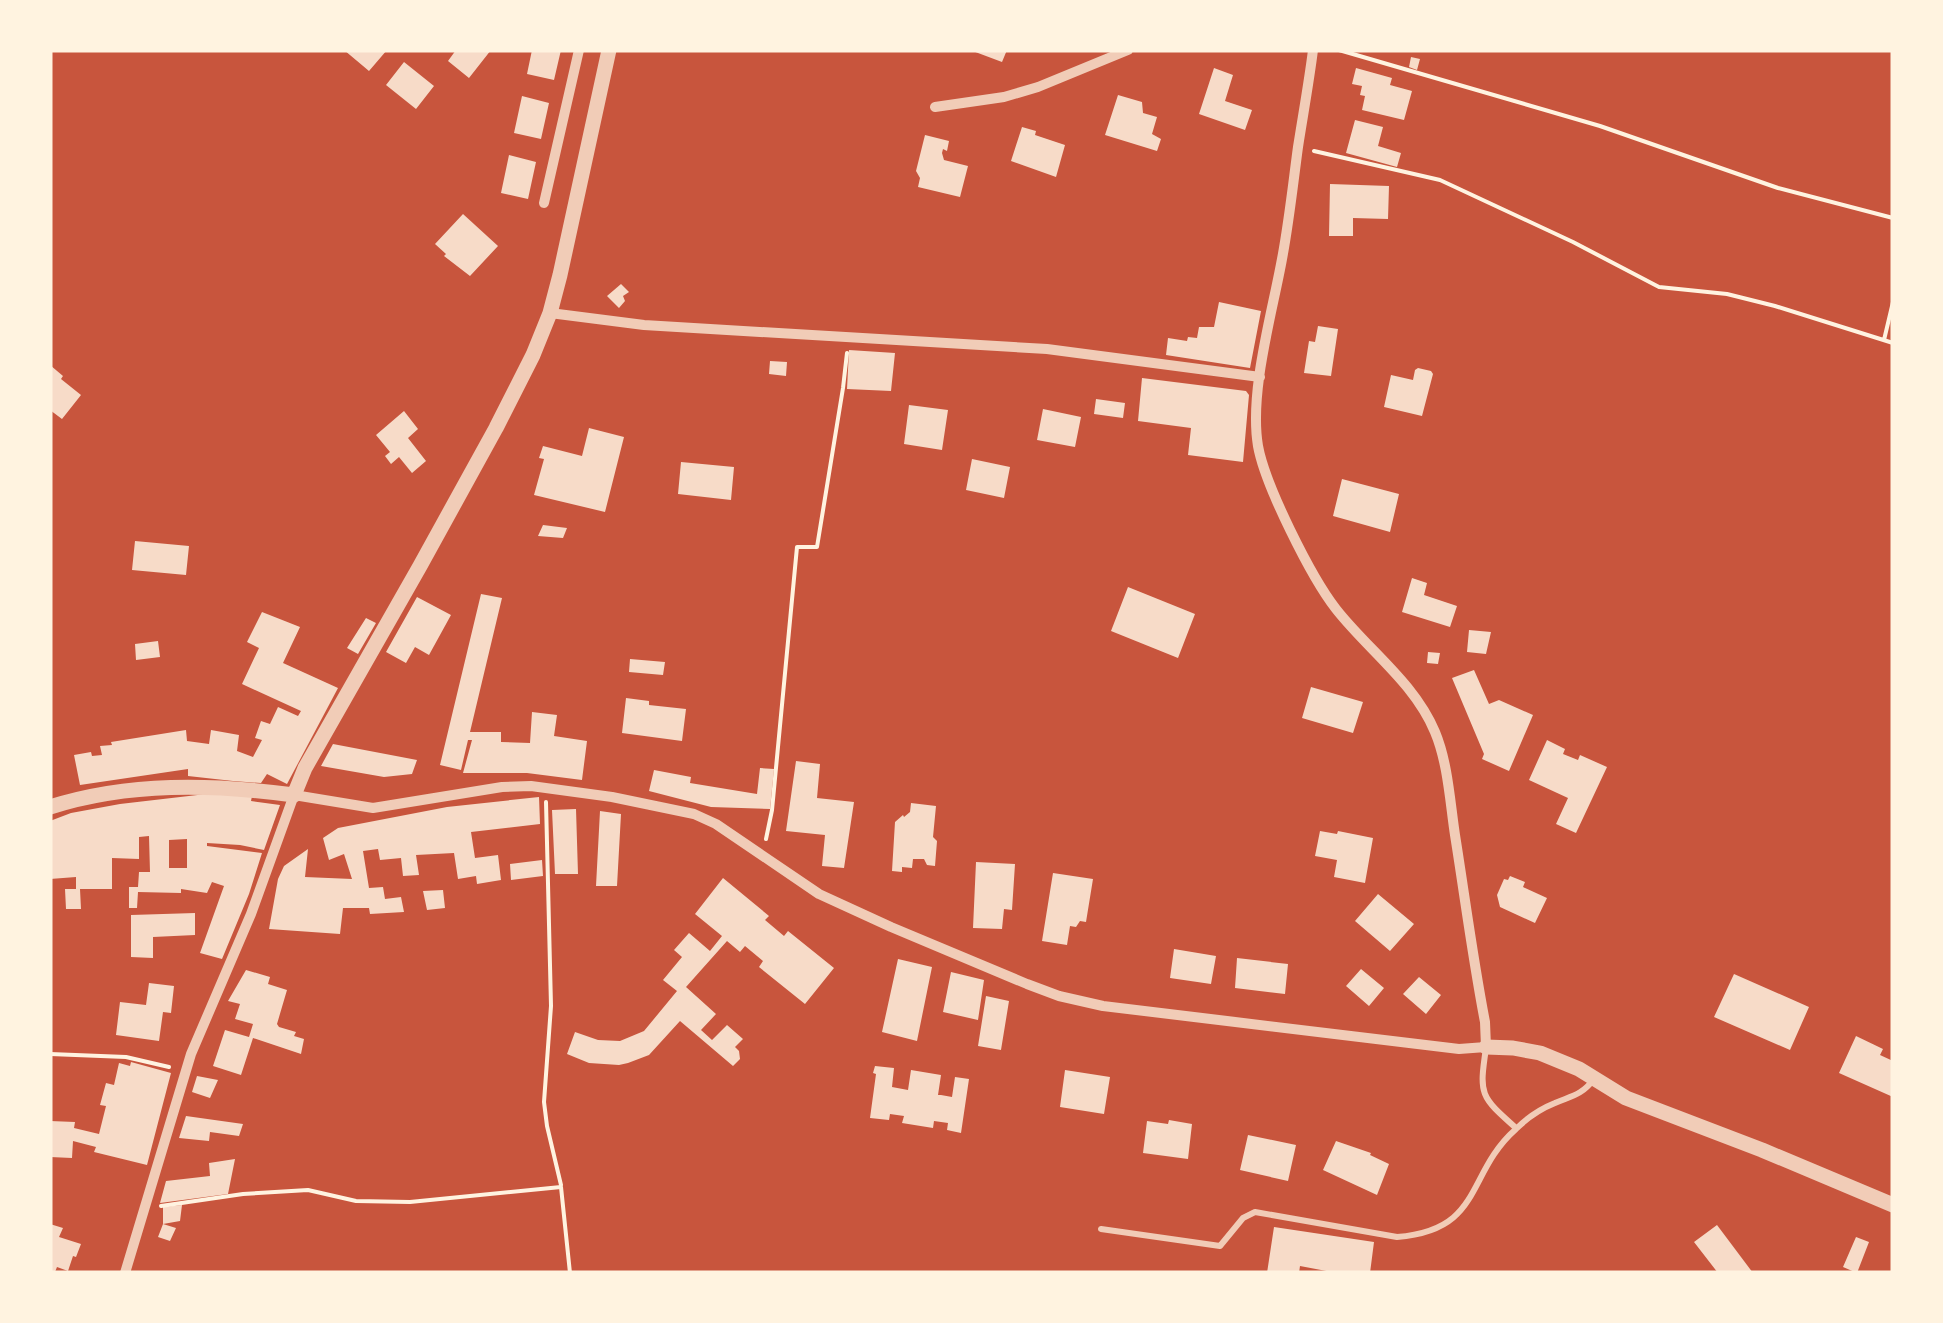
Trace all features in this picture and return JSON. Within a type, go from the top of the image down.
[{"type":"street","points":[[544,203],[579,50]]},
{"type":"street","points":[[125,1273],[186,1070],[251,914],[294,794],[496,428],[550,313],[609,50]]},
{"type":"street","points":[[935,107],[1004,97],[1038,87],[1128,50]]},
{"type":"street","points":[[1314,50],[1260,377],[1258,447],[1300,548],[1336,608],[1382,657],[1426,714],[1440,746],[1486,1046]]},
{"type":"street","points":[[550,313],[644,326],[1048,349],[1260,377]]},
{"type":"street","points":[[50,807],[124,791],[184,786],[294,794],[373,808],[502,787],[612,797],[694,814],[716,824],[819,894],[974,963],[1071,999],[1458,1049],[1486,1046],[1540,1054],[1579,1069],[1626,1098],[1893,1205]]},
{"type":"lane","points":[[1486,1046],[1482,1090],[1516,1128]]},
{"type":"lane","points":[[1101,1229],[1220,1246],[1243,1218],[1255,1212],[1397,1237],[1419,1235],[1440,1228],[1458,1214],[1502,1143],[1516,1128],[1536,1112],[1576,1097],[1594,1079]]},
{"type":"path","points":[[1339,50],[1600,126],[1778,188],[1893,218]]},
{"type":"path","points":[[1298,147],[1440,180],[1658,287],[1727,294],[1893,343]]},
{"type":"path","points":[[1884,340],[1893,302]]},
{"type":"path","points":[[762,854],[772,810],[797,547],[817,547],[848,338]]},
{"type":"path","points":[[546,788],[551,1006],[544,1102],[561,1187],[570,1273]]},
{"type":"path","points":[[50,1054],[126,1058],[186,1070]]},
{"type":"path","points":[[148,1203],[159,1206],[308,1190],[356,1201],[410,1202],[561,1187]]},
{"type":"building","points":[[344,50],[387,50],[369,71]]},
{"type":"building","points":[[456,50],[491,50],[469,78],[448,61]]},
{"type":"building","points":[[532,50],[561,50],[554,80],[527,74]]},
{"type":"building","points":[[970,50],[1007,50],[1002,62]]},
{"type":"building","points":[[1411,57],[1420,59],[1417,70],[1409,67]]},
{"type":"building","points":[[404,62],[434,86],[416,109],[386,85]]},
{"type":"building","points":[[1214,68],[1233,75],[1225,101],[1252,110],[1245,130],[1199,114]]},
{"type":"building","points":[[1356,68],[1392,78],[1390,85],[1412,91],[1404,120],[1362,110],[1362,86],[1352,84]]},
{"type":"building","points":[[1118,95],[1142,102],[1143,113],[1157,117],[1152,134],[1161,139],[1157,151],[1105,135]]},
{"type":"building","points":[[522,96],[549,103],[541,139],[514,133]]},
{"type":"building","points":[[1355,120],[1383,127],[1378,146],[1401,153],[1397,167],[1346,153]]},
{"type":"building","points":[[1022,127],[1065,145],[1056,177],[1011,161]]},
{"type":"building","points":[[925,135],[949,141],[947,151],[943,149],[944,160],[968,166],[960,197],[918,187],[920,178],[916,171]]},
{"type":"building","points":[[509,155],[536,162],[528,199],[501,193]]},
{"type":"building","points":[[1330,184],[1389,186],[1388,219],[1353,218],[1353,236],[1329,236]]},
{"type":"building","points":[[463,214],[498,246],[470,276],[435,244]]},
{"type":"building","points":[[621,284],[629,292],[619,308],[607,296]]},
{"type":"building","points":[[1219,302],[1261,311],[1250,368],[1166,355],[1168,338],[1187,341],[1188,337],[1197,338],[1199,327],[1214,327]]},
{"type":"building","points":[[1318,326],[1338,329],[1331,376],[1304,373],[1309,341],[1315,342]]},
{"type":"building","points":[[849,350],[895,353],[891,391],[847,389]]},
{"type":"building","points":[[770,361],[787,362],[786,376],[769,374]]},
{"type":"building","points":[[50,365],[81,395],[62,419],[50,410]]},
{"type":"building","points":[[1418,368],[1433,374],[1422,416],[1384,407],[1391,375],[1413,380]]},
{"type":"building","points":[[1142,378],[1246,391],[1249,395],[1243,462],[1188,455],[1191,428],[1138,421]]},
{"type":"building","points":[[1096,399],[1125,403],[1123,418],[1094,414]]},
{"type":"building","points":[[909,405],[948,410],[942,450],[904,444]]},
{"type":"building","points":[[1043,409],[1081,417],[1075,447],[1037,440]]},
{"type":"building","points":[[404,411],[418,429],[408,438],[426,461],[412,473],[399,457],[391,464],[385,456],[390,452],[376,435]]},
{"type":"building","points":[[589,428],[624,437],[605,512],[534,495],[544,459],[539,458],[543,446],[582,456]]},
{"type":"building","points":[[972,459],[1010,467],[1004,498],[966,490]]},
{"type":"building","points":[[681,462],[734,467],[731,500],[678,494]]},
{"type":"building","points":[[1342,479],[1399,494],[1390,532],[1333,516]]},
{"type":"building","points":[[543,525],[567,528],[563,538],[538,536]]},
{"type":"building","points":[[135,541],[189,546],[186,575],[132,570]]},
{"type":"building","points":[[1412,578],[1427,583],[1424,595],[1457,606],[1450,627],[1402,612]]},
{"type":"building","points":[[1128,587],[1195,614],[1178,658],[1111,631]]},
{"type":"building","points":[[481,594],[502,598],[470,732],[501,732],[501,742],[530,743],[532,712],[557,715],[554,736],[587,741],[582,780],[527,773],[463,773],[472,740],[468,740],[461,770],[440,765]]},
{"type":"building","points":[[417,597],[451,615],[429,655],[415,647],[406,663],[386,652]]},
{"type":"building","points":[[262,612],[300,627],[283,663],[338,688],[287,784],[267,774],[261,783],[188,776],[188,769],[80,785],[74,755],[102,755],[100,746],[112,745],[111,742],[186,730],[187,741],[209,744],[211,730],[239,735],[237,751],[253,757],[262,740],[255,738],[261,721],[270,724],[278,707],[298,716],[301,711],[242,684],[259,648],[247,642]]},
{"type":"building","points":[[366,618],[376,623],[358,654],[347,648]]},
{"type":"building","points":[[1469,630],[1491,632],[1486,654],[1467,652]]},
{"type":"building","points":[[158,641],[160,657],[136,660],[135,644]]},
{"type":"building","points":[[1428,652],[1440,653],[1438,664],[1427,663]]},
{"type":"building","points":[[630,659],[665,662],[663,675],[629,672]]},
{"type":"building","points":[[1474,670],[1489,704],[1499,700],[1533,715],[1509,771],[1482,759],[1484,754],[1452,678]]},
{"type":"building","points":[[1311,687],[1363,702],[1353,733],[1302,718]]},
{"type":"building","points":[[626,698],[686,709],[682,741],[622,733]]},
{"type":"building","points":[[1547,740],[1565,749],[1563,754],[1578,760],[1580,755],[1607,767],[1576,833],[1556,824],[1568,798],[1529,780]]},
{"type":"building","points":[[333,744],[417,760],[412,774],[384,777],[321,766]]},
{"type":"building","points":[[796,761],[820,764],[817,798],[854,802],[844,868],[822,866],[825,835],[786,831]]},
{"type":"building","points":[[760,768],[774,769],[770,809],[711,807],[649,791],[654,770],[691,777],[690,783],[757,794]]},
{"type":"building","points":[[206,794],[252,796],[251,801],[280,805],[264,850],[207,843],[262,853],[222,959],[200,953],[224,886],[212,882],[207,893],[181,889],[181,893],[138,892],[137,908],[129,908],[129,887],[138,887],[139,872],[150,872],[149,836],[139,837],[139,859],[112,858],[112,889],[80,889],[81,909],[66,909],[65,889],[76,889],[76,877],[50,879],[50,821],[120,804]],"holes":[[[187,839],[187,868],[169,868],[169,840]]]},
{"type":"building","points":[[539,797],[540,824],[471,832],[475,858],[498,855],[501,880],[477,884],[476,876],[458,879],[454,853],[416,855],[419,875],[403,876],[401,858],[380,860],[378,849],[363,851],[369,888],[383,887],[385,899],[401,897],[404,912],[370,914],[369,908],[343,908],[340,934],[269,929],[284,866],[308,849],[305,877],[352,879],[344,854],[329,860],[323,838],[338,828],[447,807]]},
{"type":"building","points":[[911,803],[936,806],[935,866],[927,865],[924,859],[913,859],[912,868],[892,871],[895,822],[910,812]]},
{"type":"building","points":[[576,809],[578,874],[555,874],[552,810]]},
{"type":"building","points":[[600,811],[621,814],[617,886],[596,886]]},
{"type":"building","points":[[1320,831],[1373,838],[1365,883],[1334,877],[1337,860],[1315,856]]},
{"type":"building","points":[[542,860],[543,876],[511,880],[510,864]]},
{"type":"building","points":[[976,862],[1015,864],[1012,910],[1004,909],[1002,929],[973,928]]},
{"type":"building","points":[[1053,873],[1093,879],[1086,922],[1070,926],[1067,945],[1042,941]]},
{"type":"building","points":[[1510,876],[1547,898],[1535,923],[1500,907],[1497,895],[1504,879]]},
{"type":"building","points":[[723,878],[769,916],[765,920],[784,936],[788,931],[834,968],[805,1004],[759,967],[763,961],[745,946],[740,952],[727,941],[686,987],[716,1014],[701,1030],[712,1040],[727,1025],[743,1039],[735,1047],[740,1059],[733,1066],[680,1021],[649,1055],[628,1063],[589,1063],[567,1054],[575,1032],[598,1040],[620,1041],[644,1031],[677,991],[663,980],[682,957],[674,950],[689,933],[710,951],[722,936],[695,914]]},
{"type":"building","points":[[443,890],[445,908],[427,910],[423,891]]},
{"type":"building","points":[[1378,894],[1414,924],[1390,951],[1355,921]]},
{"type":"building","points":[[195,913],[195,935],[153,937],[153,958],[131,957],[131,915]]},
{"type":"building","points":[[1174,949],[1216,956],[1211,984],[1170,978]]},
{"type":"building","points":[[1237,958],[1288,964],[1285,994],[1235,988]]},
{"type":"building","points":[[898,959],[932,967],[917,1041],[882,1032]]},
{"type":"building","points":[[1361,969],[1384,988],[1369,1006],[1346,986]]},
{"type":"building","points":[[246,970],[270,977],[268,984],[287,990],[277,1024],[304,1039],[301,1054],[253,1038],[241,1075],[213,1066],[225,1030],[249,1037],[253,1024],[235,1019],[240,1004],[228,1001]]},
{"type":"building","points":[[951,972],[984,980],[978,1020],[943,1012]]},
{"type":"building","points":[[1734,974],[1809,1007],[1790,1050],[1714,1017]]},
{"type":"building","points":[[1419,977],[1441,995],[1426,1014],[1403,994]]},
{"type":"building","points":[[149,983],[174,986],[171,1013],[163,1012],[159,1041],[116,1035],[120,1002],[146,1005]]},
{"type":"building","points":[[986,996],[1009,1001],[1001,1050],[978,1046]]},
{"type":"building","points":[[1856,1036],[1883,1049],[1880,1055],[1893,1061],[1893,1097],[1839,1073]]},
{"type":"building","points":[[131,1062],[171,1073],[147,1165],[94,1152],[96,1147],[73,1141],[72,1158],[50,1157],[50,1121],[75,1122],[74,1128],[99,1134],[106,1106],[100,1105],[106,1083],[114,1085],[119,1063],[130,1066]]},
{"type":"building","points":[[875,1066],[894,1068],[892,1087],[908,1090],[911,1070],[941,1075],[938,1095],[952,1097],[955,1077],[969,1079],[961,1133],[947,1130],[948,1123],[934,1121],[933,1128],[902,1123],[904,1116],[890,1114],[889,1120],[870,1118]]},
{"type":"building","points":[[1065,1070],[1110,1077],[1104,1114],[1060,1107]]},
{"type":"building","points":[[197,1076],[218,1080],[210,1098],[192,1092]]},
{"type":"building","points":[[186,1116],[243,1124],[239,1136],[210,1132],[209,1141],[179,1138]]},
{"type":"building","points":[[1169,1120],[1192,1124],[1188,1159],[1143,1153],[1147,1121],[1168,1124]]},
{"type":"building","points":[[1248,1135],[1296,1145],[1288,1181],[1240,1170]]},
{"type":"building","points":[[1336,1141],[1389,1164],[1377,1195],[1323,1170]]},
{"type":"building","points":[[235,1159],[228,1194],[160,1203],[166,1181],[210,1176],[209,1163]]},
{"type":"building","points":[[182,1205],[180,1221],[163,1224],[163,1207]]},
{"type":"building","points":[[50,1224],[63,1228],[59,1237],[81,1244],[68,1271],[57,1267],[55,1272],[50,1271]]},
{"type":"building","points":[[163,1224],[176,1228],[170,1241],[158,1237]]},
{"type":"building","points":[[1717,1225],[1753,1273],[1718,1273],[1694,1242]]},
{"type":"building","points":[[1274,1227],[1374,1242],[1370,1273],[1337,1273],[1300,1266],[1299,1273],[1267,1273]]},
{"type":"building","points":[[1856,1237],[1869,1242],[1857,1273],[1843,1267]]}]
